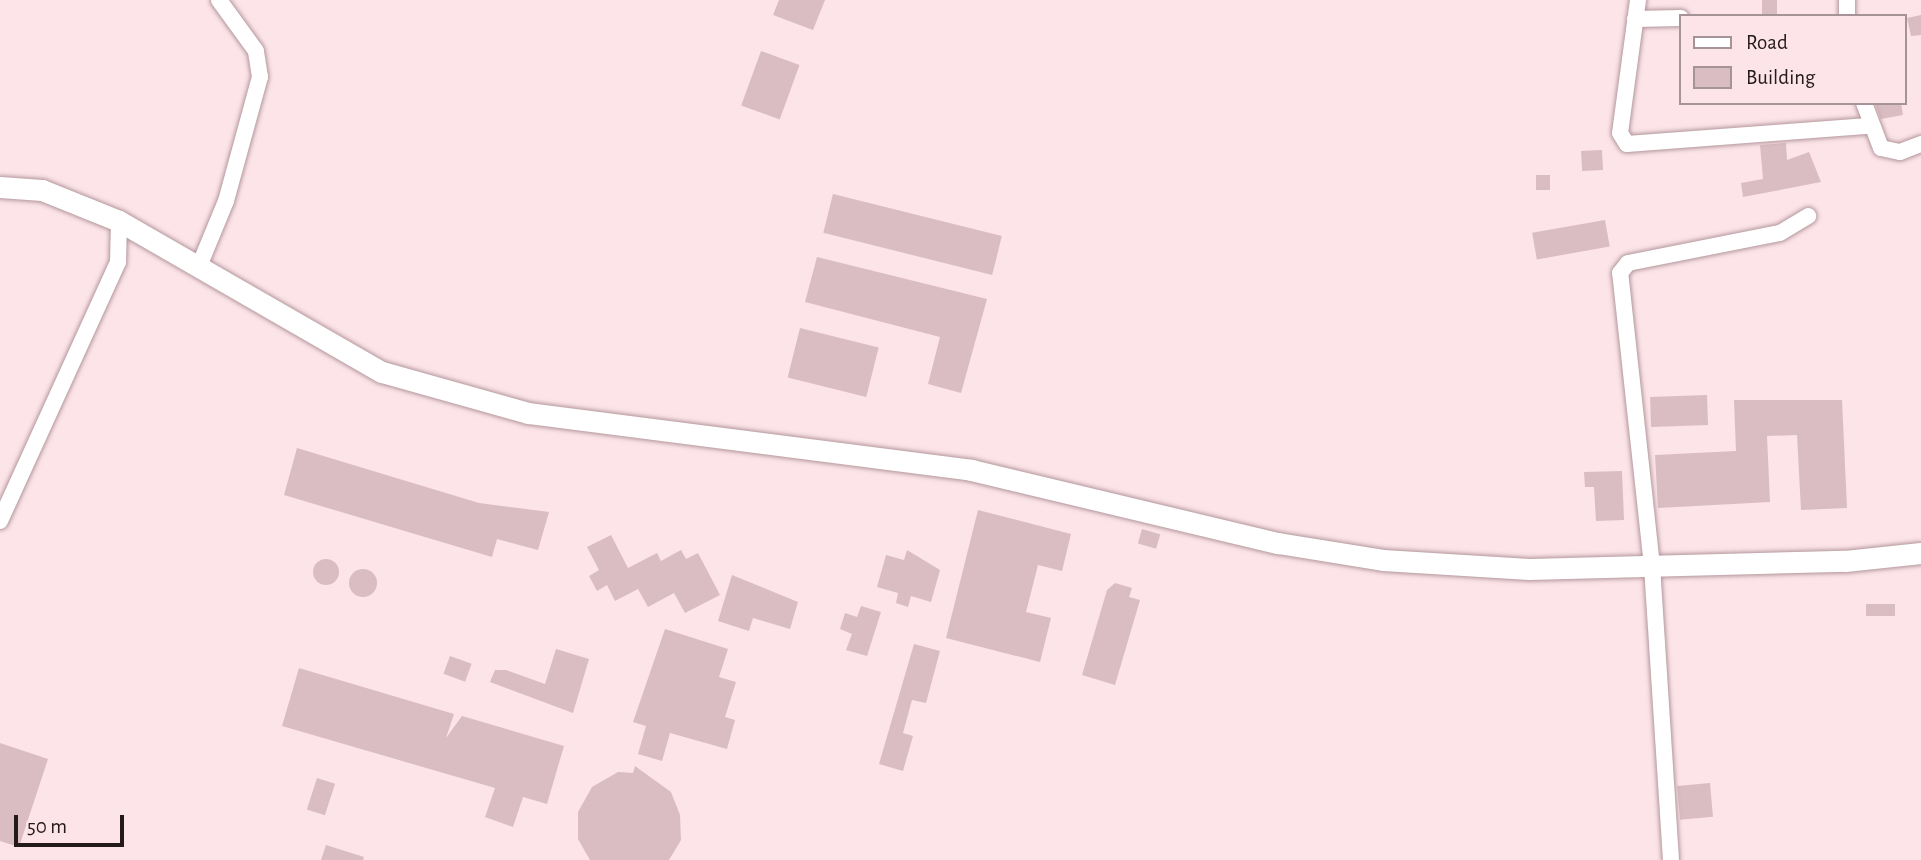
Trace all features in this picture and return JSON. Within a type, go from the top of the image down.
[{"type":"street","points":[[200,264],[230,188],[260,77],[256,51],[219,0]]},
{"type":"street","points":[[1638,0],[1620,133],[1627,144],[1868,126]]},
{"type":"street","points":[[1635,19],[1680,18]]},
{"type":"street","points":[[1864,105],[1868,126],[1889,150],[1921,144]]},
{"type":"street","points":[[0,187],[42,190],[119,222],[200,264],[303,331],[383,372],[528,414],[971,470],[1278,543],[1383,560],[1529,569],[1845,561],[1921,552]]},
{"type":"street","points":[[1671,860],[1652,566],[1623,267],[1780,233],[1808,216]]},
{"type":"street","points":[[0,521],[118,262],[119,222]]},
{"type":"building","points":[[779,0],[825,0],[813,30],[773,15]]},
{"type":"building","points":[[1762,0],[1777,0],[1777,14],[1762,14]]},
{"type":"building","points":[[1921,15],[1921,35],[1911,36],[1907,18]]},
{"type":"building","points":[[761,51],[800,65],[780,120],[741,106]]},
{"type":"building","points":[[1876,105],[1901,105],[1903,115],[1881,119]]},
{"type":"building","points":[[1786,143],[1787,160],[1809,152],[1821,182],[1743,197],[1741,183],[1763,179],[1760,145]]},
{"type":"building","points":[[1602,150],[1603,170],[1582,171],[1581,151]]},
{"type":"building","points":[[1536,175],[1550,175],[1550,190],[1536,190]]},
{"type":"building","points":[[833,194],[1002,236],[992,275],[823,233]]},
{"type":"building","points":[[1605,220],[1610,247],[1537,259],[1532,233]]},
{"type":"building","points":[[817,257],[987,299],[961,393],[928,384],[940,337],[805,302]]},
{"type":"building","points":[[800,328],[879,348],[866,397],[788,377]]},
{"type":"building","points":[[1707,395],[1708,425],[1651,427],[1650,397]]},
{"type":"building","points":[[1734,400],[1842,400],[1847,508],[1801,510],[1797,435],[1767,436],[1770,502],[1658,508],[1655,455],[1736,451]]},
{"type":"building","points":[[297,448],[479,503],[549,512],[538,550],[497,539],[492,557],[284,495]]},
{"type":"building","points":[[1622,471],[1624,520],[1596,521],[1594,487],[1585,487],[1584,472]]},
{"type":"building","points":[[978,510],[1071,534],[1062,571],[1038,565],[1026,612],[1051,618],[1040,662],[946,638]]},
{"type":"building","points":[[1142,529],[1160,534],[1156,549],[1138,543]]},
{"type":"building","points":[[611,535],[628,568],[657,553],[661,561],[681,550],[686,559],[698,553],[720,595],[685,613],[674,593],[648,607],[638,589],[615,601],[607,585],[597,591],[589,576],[599,570],[587,547]]},
{"type":"building","points":[[907,550],[940,570],[931,602],[911,596],[908,607],[896,603],[898,593],[877,587],[886,555],[904,560]]},
{"type":"building","points":[[326,559],[335,563],[339,572],[335,581],[326,585],[317,581],[313,572],[317,563]]},
{"type":"building","points":[[363,569],[373,573],[377,583],[373,593],[363,597],[353,593],[349,583],[353,573]]},
{"type":"building","points":[[732,575],[798,602],[790,629],[753,618],[749,631],[718,621]]},
{"type":"building","points":[[1115,583],[1132,588],[1129,597],[1140,600],[1115,685],[1082,675],[1107,590]]},
{"type":"building","points":[[1866,604],[1895,604],[1895,616],[1866,616]]},
{"type":"building","points":[[861,606],[881,612],[867,656],[846,650],[852,634],[840,629],[845,613],[857,617]]},
{"type":"building","points":[[665,629],[728,649],[719,677],[736,682],[725,717],[735,720],[727,749],[670,733],[662,761],[638,754],[646,726],[633,722]]},
{"type":"building","points":[[914,644],[940,651],[926,703],[912,700],[903,733],[913,736],[903,771],[879,764]]},
{"type":"building","points":[[556,649],[589,659],[573,713],[490,682],[495,670],[506,670],[545,684]]},
{"type":"building","points":[[450,656],[472,664],[465,682],[444,674]]},
{"type":"building","points":[[299,668],[454,714],[446,738],[462,716],[564,746],[547,804],[523,797],[513,827],[485,817],[495,788],[282,726]]},
{"type":"building","points":[[0,743],[48,759],[19,847],[0,841]]},
{"type":"building","points":[[635,766],[671,792],[680,815],[681,840],[669,860],[590,860],[578,839],[578,812],[592,787],[618,772],[633,773]]},
{"type":"building","points":[[317,778],[335,784],[325,815],[307,809]]},
{"type":"building","points":[[1710,783],[1713,817],[1680,820],[1677,786]]},
{"type":"building","points":[[326,845],[364,857],[363,860],[321,860]]}]
